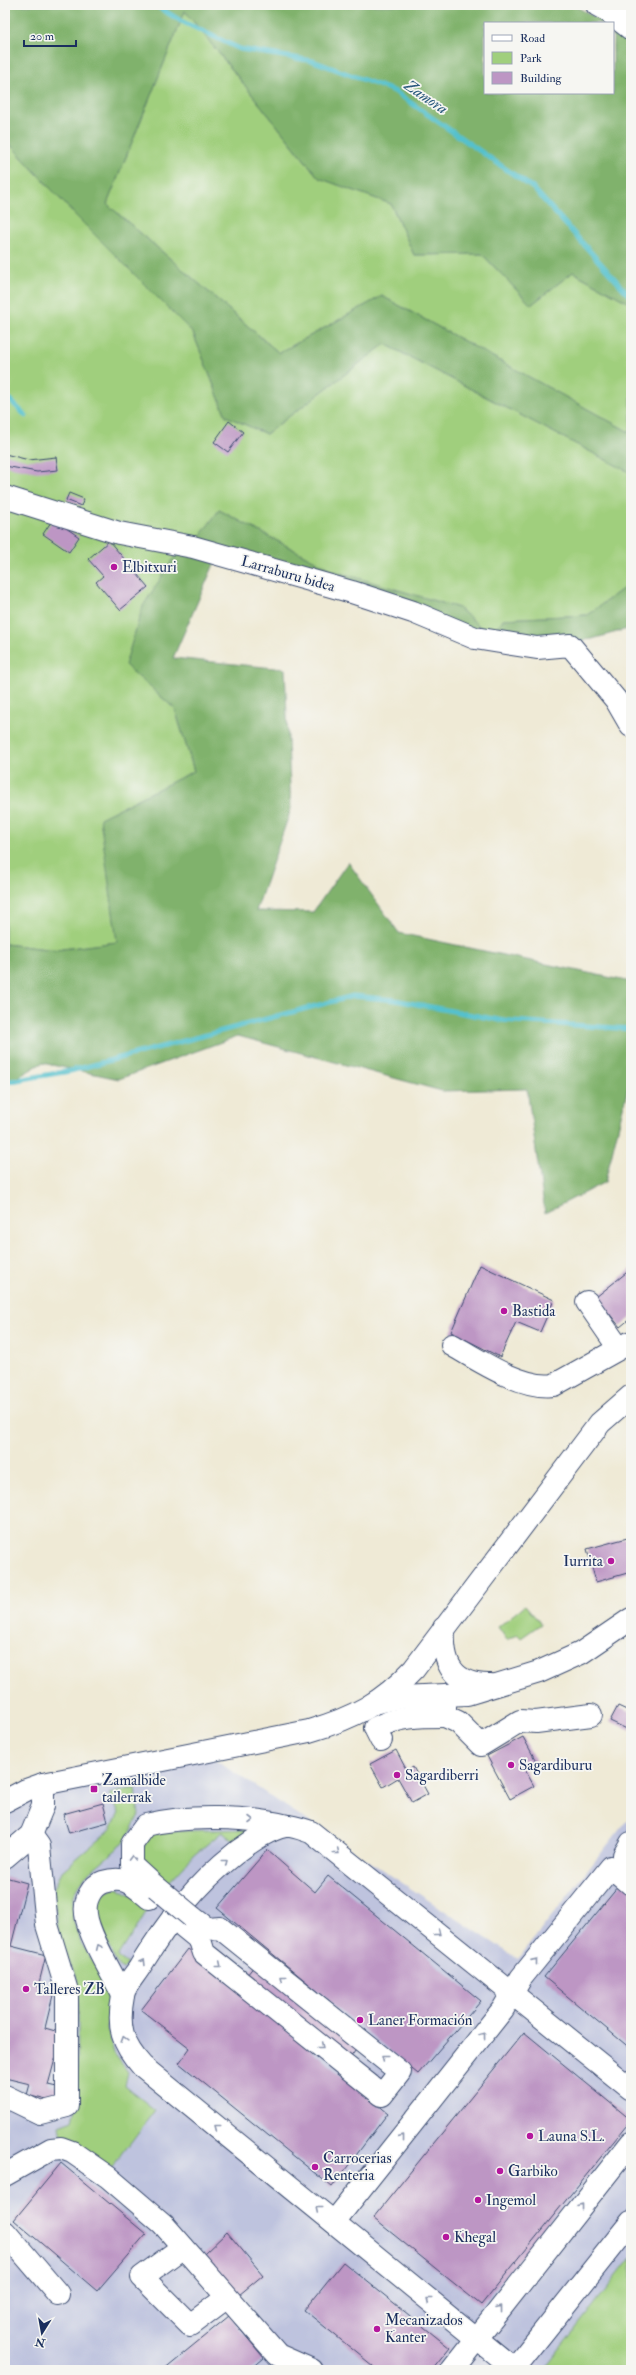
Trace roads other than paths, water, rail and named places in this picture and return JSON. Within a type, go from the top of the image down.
[{"type":"street","points":[[606,7],[631,29]]},
{"type":"street","name":"Larraburu bidea","points":[[5,497],[119,533],[193,547],[352,592],[413,612],[475,638],[537,648],[570,645],[616,700],[631,726]]},
{"type":"street","points":[[452,1345],[495,1369],[538,1385],[554,1385],[625,1344],[586,1302]]},
{"type":"street","points":[[5,1801],[26,1790],[43,1784],[310,1731],[352,1717],[378,1702],[397,1686],[414,1668],[600,1423],[631,1396]]},
{"type":"street","points":[[381,1740],[375,1728],[390,1720],[412,1716],[477,1684],[496,1685],[539,1672],[581,1653],[631,1619]]},
{"type":"street","points":[[444,1628],[443,1646],[445,1658],[451,1669],[453,1696],[458,1722],[481,1745],[520,1721],[536,1722],[591,1715]]},
{"type":"street","points":[[414,1668],[436,1669],[453,1696]]},
{"type":"street","points":[[378,1702],[401,1697],[453,1696]]},
{"type":"street","points":[[5,1857],[31,1835],[43,1806],[43,1784]]},
{"type":"street","points":[[196,1928],[220,1928],[400,2072],[382,2095],[204,1953],[196,1928],[152,1892],[132,1865],[132,1844],[146,1825],[166,1820],[261,1820],[311,1832],[631,2089]]},
{"type":"street","points":[[287,1826],[270,1831],[250,1843],[211,1873],[191,1893],[163,1929],[123,1995],[120,2026],[128,2050],[142,2066],[513,2369],[631,2222]]},
{"type":"street","points":[[5,2096],[40,2113],[67,2106],[67,1991],[47,1925],[39,1846],[31,1835]]},
{"type":"street","points":[[631,1843],[624,1855],[631,1860]]},
{"type":"street","points":[[334,2222],[503,2009],[511,1992],[611,1867],[631,1884]]},
{"type":"street","points":[[123,1995],[99,1948],[86,1914],[89,1893],[99,1884],[116,1878],[130,1882],[152,1892]]},
{"type":"street","points":[[452,2370],[631,2143]]},
{"type":"street","points":[[5,2175],[51,2149],[61,2148],[72,2152],[108,2177],[163,2224],[226,2298],[278,2355],[312,2370]]},
{"type":"street","points":[[5,2232],[58,2294]]},
{"type":"street","points":[[183,2247],[142,2277],[190,2325],[226,2298]]},
{"type":"waterway","name":"Zamora","points":[[155,5],[181,21],[240,49],[313,61],[394,91],[533,188],[631,297]]},
{"type":"waterway","points":[[5,395],[26,416]]},
{"type":"waterway","points":[[5,1082],[70,1071],[353,996],[395,1000],[499,1020],[631,1029]]},
{"type":"place","name":"Elbitxuri","points":[[114,567]]},
{"type":"place","name":"Bastida","points":[[504,1311]]},
{"type":"place","name":"Iurrita","points":[[611,1561]]},
{"type":"place","name":"Sagardiburu","points":[[511,1765]]},
{"type":"place","name":"Sagardiberri","points":[[397,1775]]},
{"type":"place","name":"Zamalbide tailerrak","points":[[94,1789]]},
{"type":"place","name":"Talleres ZB","points":[[26,1989]]},
{"type":"place","name":"Laner Formación","points":[[360,2020]]},
{"type":"place","name":"Launa S.L.","points":[[530,2136]]},
{"type":"place","name":"Carrocerias Renteria","points":[[315,2167]]},
{"type":"place","name":"Garbiko","points":[[500,2171]]},
{"type":"place","name":"Ingemol","points":[[478,2200]]},
{"type":"place","name":"Khegal","points":[[446,2237]]},
{"type":"place","name":"Mecanizados Kanter","points":[[377,2329]]}]
